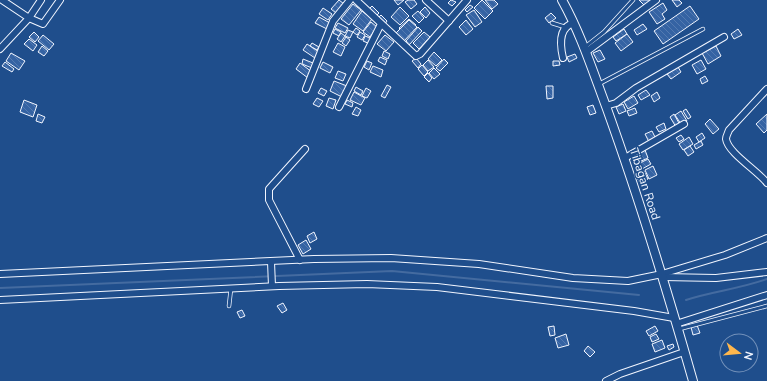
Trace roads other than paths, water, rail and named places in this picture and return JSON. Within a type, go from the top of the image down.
[{"type":"main road","name":"Tibagan Road","points":[[562,0],[574,23],[585,50],[625,158],[693,381]]},
{"type":"street","points":[[2,0],[29,18],[43,24],[60,0]]},
{"type":"street","points":[[0,49],[29,18],[41,0]]},
{"type":"street","points":[[306,89],[333,21],[350,0]]},
{"type":"street","points":[[356,0],[417,56],[467,0]]},
{"type":"street","points":[[426,0],[449,21]]},
{"type":"street","points":[[585,50],[656,0]]},
{"type":"street","points":[[563,58],[560,41],[565,27],[574,23]]},
{"type":"street","points":[[339,107],[352,86],[381,24]]},
{"type":"street","points":[[606,106],[616,103],[636,88],[724,37]]},
{"type":"street","points":[[767,89],[729,130],[726,138],[728,144],[736,153],[767,183]]},
{"type":"street","points":[[625,158],[684,124]]},
{"type":"street","points":[[300,260],[269,200],[268,193],[269,188],[305,149]]},
{"type":"street","points":[[0,274],[271,264],[300,260],[391,258],[480,264],[573,278],[628,281],[662,276],[726,255],[767,238]]},
{"type":"street","points":[[271,264],[272,284]]},
{"type":"street","points":[[662,276],[716,278],[767,272]]},
{"type":"street","points":[[0,300],[231,288],[272,284],[367,284],[437,287],[634,311],[676,324],[767,295]]},
{"type":"street","points":[[606,381],[684,352]]},
{"type":"lane","points":[[585,50],[604,32],[633,0]]},
{"type":"lane","points":[[552,23],[565,27]]},
{"type":"lane","points":[[598,85],[703,28]]},
{"type":"lane","points":[[229,306],[231,288]]},
{"type":"lane","points":[[676,324],[767,306]]},
{"type":"waterway","points":[[0,288],[392,271],[639,295]]},
{"type":"waterway","points":[[686,300],[767,279]]}]
